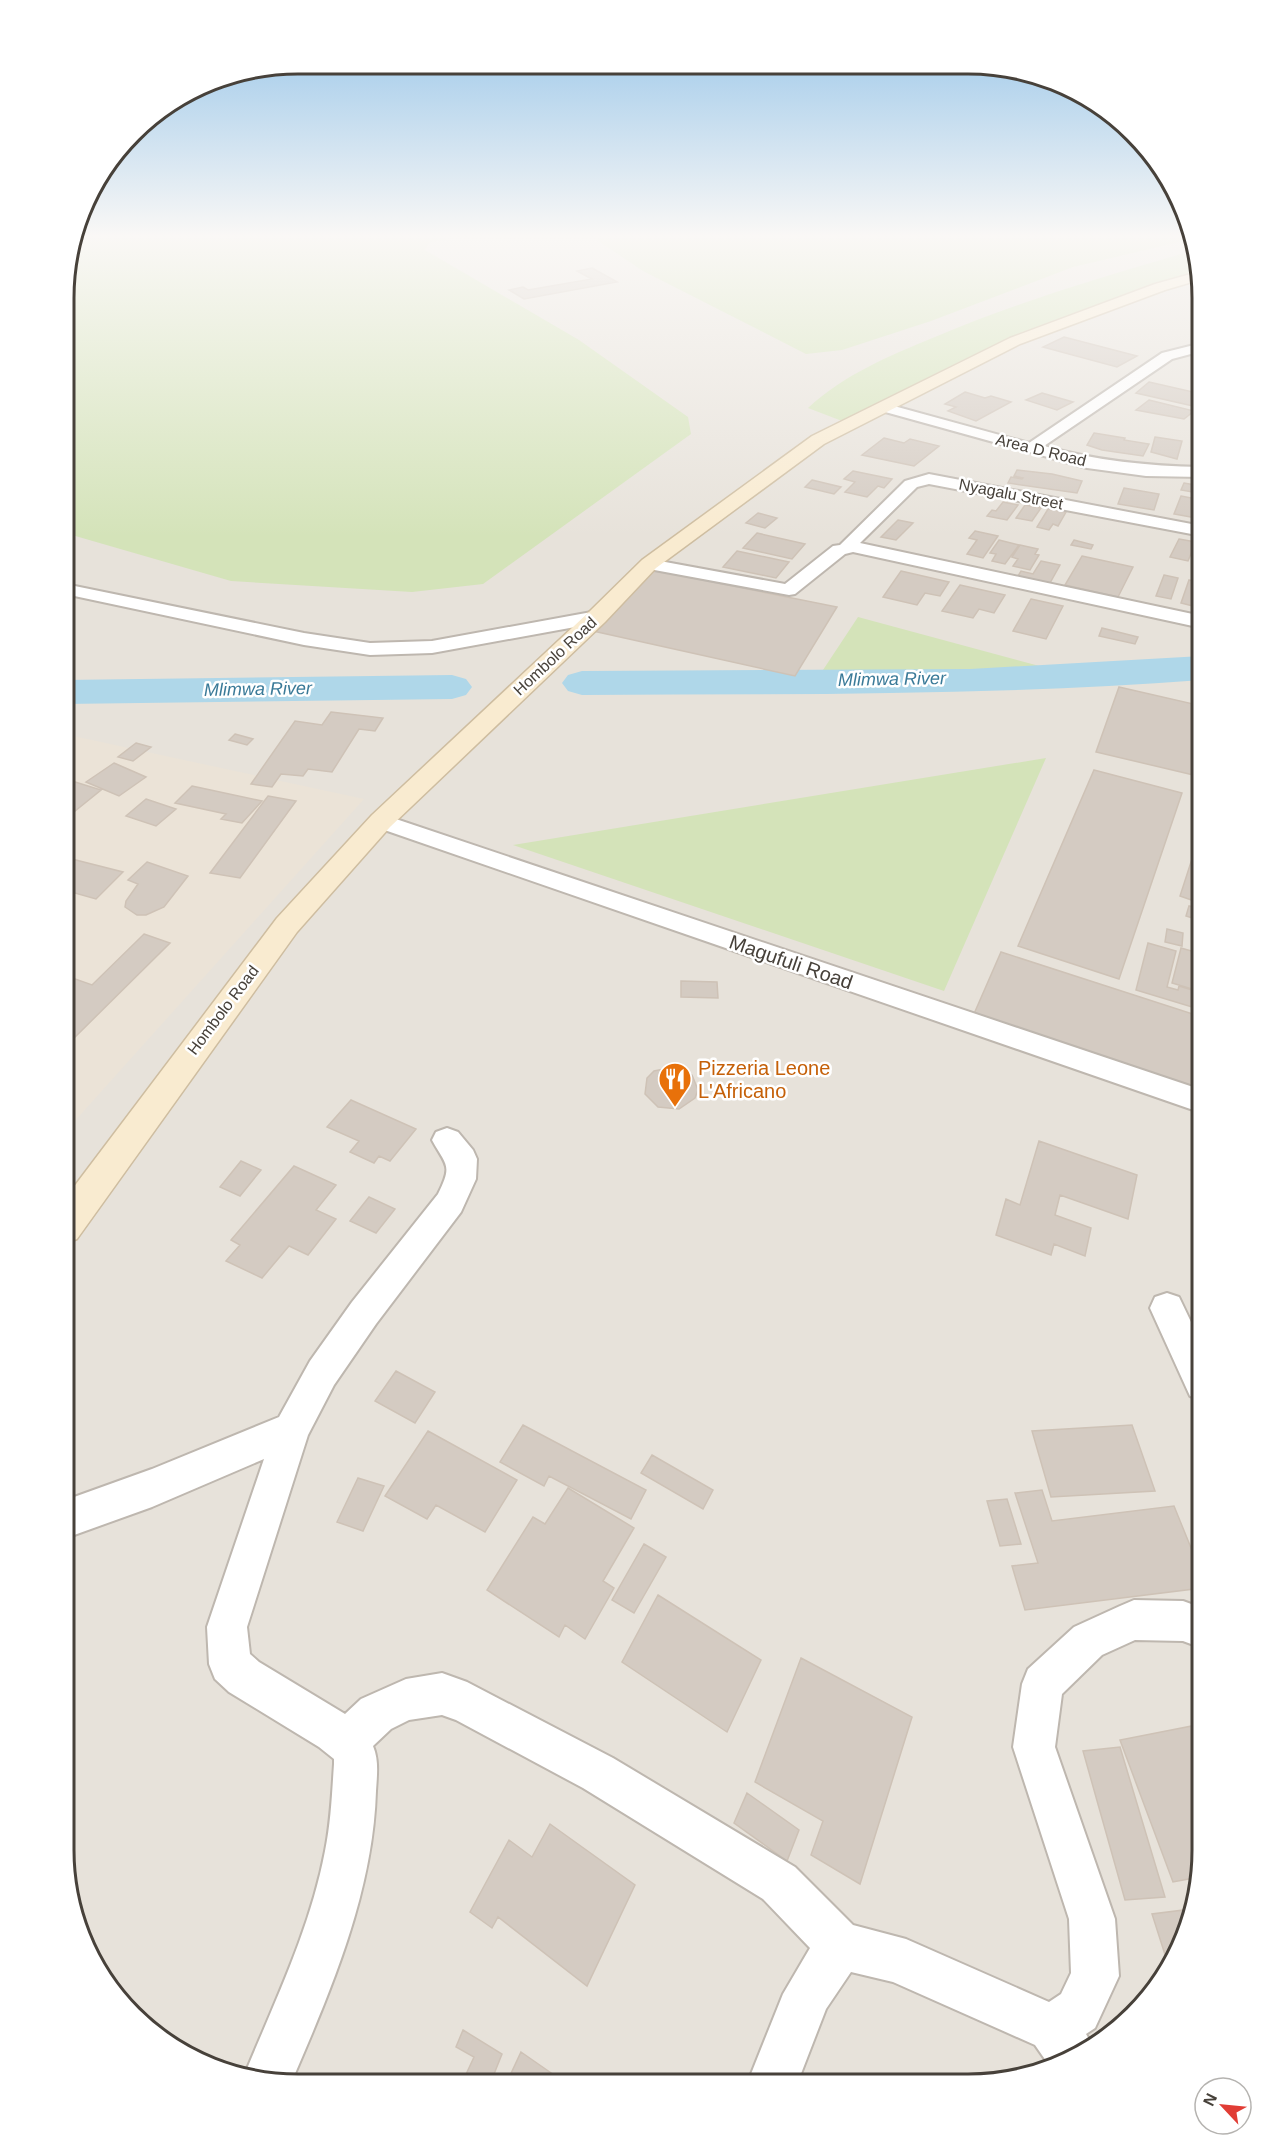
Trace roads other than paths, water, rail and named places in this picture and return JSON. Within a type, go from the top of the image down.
[{"type":"street","name":"Hombolo Road","points":[[74,1213],[287,925],[381,821],[597,617],[649,564],[818,440],[1029,336]]},
{"type":"street","points":[[1030,449],[1167,356],[1192,348]]},
{"type":"street","name":"Area D Road","points":[[883,407],[1087,463],[1134,469],[1192,472]]},
{"type":"street","name":"Nyagalu Street","points":[[649,564],[789,590],[797,587],[839,550],[846,548],[911,484],[929,479],[1192,529]]},
{"type":"street","points":[[846,548],[863,548],[1192,620]]},
{"type":"street","points":[[74,592],[304,639],[370,650],[432,647],[597,617]]},
{"type":"street","points":[[74,600],[86,595]]},
{"type":"street","name":"Magufuli Road","points":[[381,821],[1192,1099]]},
{"type":"street","points":[[270,2073],[324,1938],[350,1839],[356,1795],[355,1753],[347,1742],[244,1677],[230,1664],[227,1627],[292,1429],[322,1373],[358,1322],[450,1203],[461,1179],[462,1159],[447,1140]]},
{"type":"street","points":[[1167,1308],[1192,1362]]},
{"type":"street","points":[[74,1516],[152,1488],[292,1429]]},
{"type":"street","points":[[776,2074],[809,1997],[829,1958],[842,1947],[867,1948],[912,1965],[1062,2042],[1095,1977],[1092,1919],[1034,1747],[1043,1684],[1088,1641],[1134,1620],[1183,1621],[1192,1624]]},
{"type":"street","points":[[347,1742],[376,1714],[406,1700],[442,1694],[467,1703],[598,1773],[779,1883],[842,1947]]},
{"type":"waterway","name":"Mlimwa River","points":[[582,683],[970,681],[1192,669]]},
{"type":"waterway","name":"Mlimwa River","points":[[74,692],[452,687]]},
{"type":"place","name":"Pizzeria Leone L'Africano","points":[[675,1108]]}]
